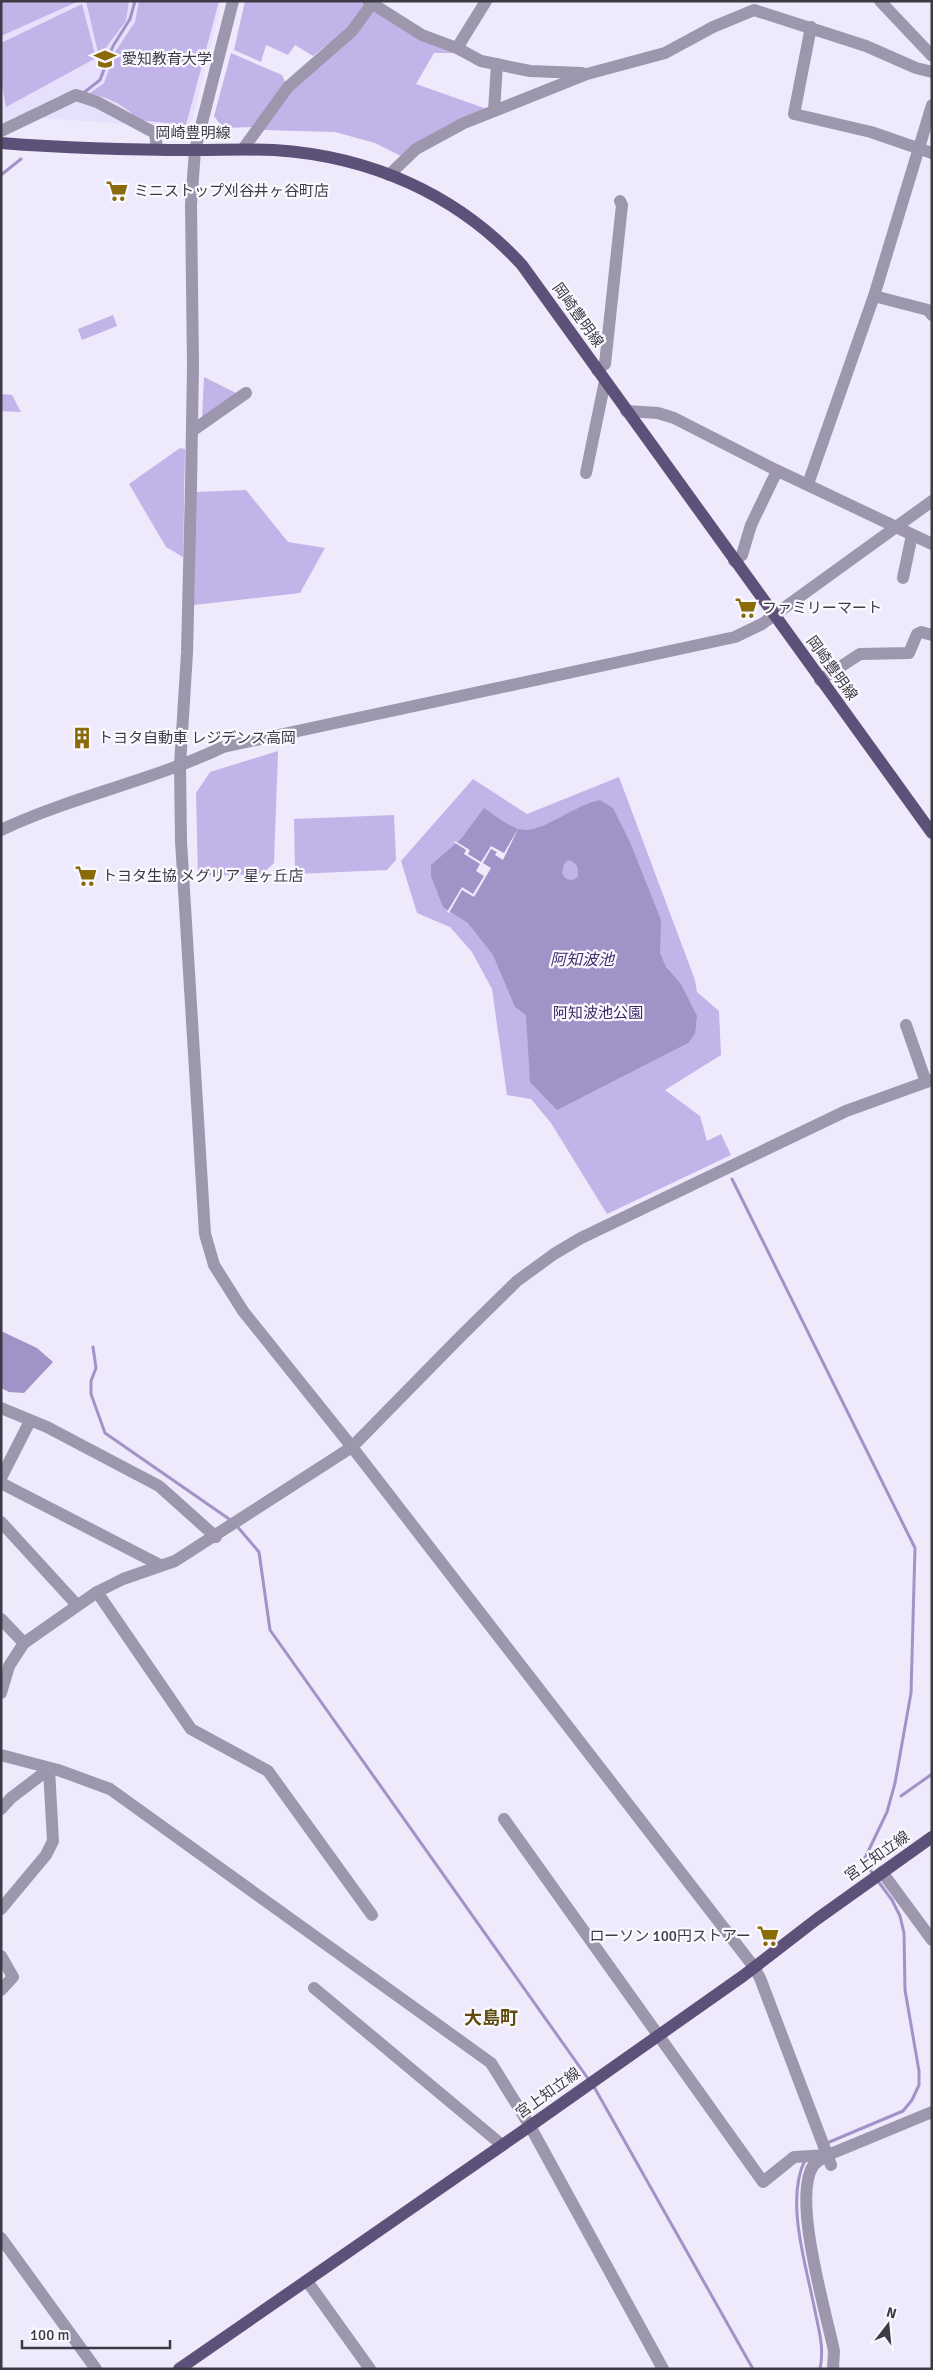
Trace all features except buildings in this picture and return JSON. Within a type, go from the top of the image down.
[{"type":"main road","name":"岡崎豊明線","points":[[1,143],[195,150],[276,150],[315,155],[345,161],[417,185],[472,218],[506,247],[522,265],[932,833]]},
{"type":"main road","name":"宮上知立線","points":[[179,2369],[530,2126],[932,1838]]},
{"type":"street","points":[[234,1],[195,150],[191,205],[192,431],[187,653],[180,765],[181,841],[205,1234],[214,1265],[244,1311],[352,1447],[754,1967],[760,1978],[825,2153]]},
{"type":"street","points":[[457,48],[486,1]]},
{"type":"street","points":[[880,1],[932,56]]},
{"type":"street","points":[[243,149],[288,87],[352,31],[372,2],[422,35],[457,48],[481,61],[530,71],[587,74]]},
{"type":"street","points":[[389,175],[416,149],[464,123],[587,74],[665,53],[714,27],[754,10],[866,46],[916,68],[932,72]]},
{"type":"street","points":[[811,27],[794,114],[871,132],[926,151]]},
{"type":"street","points":[[494,111],[497,64]]},
{"type":"street","points":[[1,131],[76,95],[97,102],[155,133],[157,149]]},
{"type":"street","points":[[808,484],[926,151],[932,105]]},
{"type":"street","points":[[597,370],[605,364],[622,205],[620,201]]},
{"type":"street","points":[[874,296],[928,310],[932,315]]},
{"type":"street","points":[[586,473],[605,381]]},
{"type":"street","points":[[192,431],[246,393]]},
{"type":"street","points":[[626,411],[658,412],[674,418],[777,470],[932,544]]},
{"type":"street","points":[[734,561],[742,555],[751,525],[777,470]]},
{"type":"street","points":[[1,830],[34,814],[180,765],[224,747],[266,736],[399,711],[735,637],[749,632],[774,615],[932,500]]},
{"type":"street","points":[[903,578],[912,535]]},
{"type":"street","points":[[820,680],[860,654],[909,653],[918,634],[921,632],[932,635]]},
{"type":"street","points":[[1,1692],[9,1666],[24,1643],[78,1604],[122,1579],[175,1561],[216,1537],[352,1447],[517,1281],[554,1254],[581,1238],[846,1111],[929,1081],[906,1025]]},
{"type":"street","points":[[1,1408],[47,1427],[159,1486],[216,1537]]},
{"type":"street","points":[[1,1478],[30,1421]]},
{"type":"street","points":[[1,1484],[160,1566]]},
{"type":"street","points":[[1,1522],[78,1604]]},
{"type":"street","points":[[97,1592],[191,1729],[268,1771],[372,1915]]},
{"type":"street","points":[[1,1618],[24,1643]]},
{"type":"street","points":[[1,1755],[58,1770],[110,1789],[448,2030],[491,2063],[530,2126],[663,2369]]},
{"type":"street","points":[[1,1809],[11,1798],[49,1769]]},
{"type":"street","points":[[1,1909],[46,1855],[54,1841],[49,1769]]},
{"type":"street","points":[[504,1819],[763,2182],[794,2156],[825,2153],[932,2112]]},
{"type":"street","points":[[882,1872],[932,1940]]},
{"type":"street","points":[[1,1956],[13,1977],[1,1990]]},
{"type":"street","points":[[314,1988],[502,2145]]},
{"type":"street","points":[[825,2153],[811,2171],[807,2218],[834,2351],[833,2369]]},
{"type":"street","points":[[1,2238],[96,2369]]},
{"type":"street","points":[[307,2280],[370,2369]]},
{"type":"shaded area","name":"愛知教育大学","points":[[1,1],[222,1],[190,129],[16,116],[1,125]]},
{"type":"green space","points":[[1,1],[79,1],[1,36]]},
{"type":"green space","points":[[86,1],[129,1],[126,21],[99,57]]},
{"type":"green space","points":[[139,1],[219,1],[186,125],[138,120],[116,102],[89,94],[104,83],[115,52],[135,22]]},
{"type":"green space","points":[[245,1],[358,1],[365,5],[349,27],[313,56],[295,45],[288,55],[266,45],[261,62],[234,50]]},
{"type":"green space","points":[[82,4],[96,58],[6,107],[1,79],[1,43]]},
{"type":"green space","points":[[373,10],[456,53],[434,53],[416,84],[487,109],[401,156],[375,143],[335,132],[262,130],[293,89]]},
{"type":"green space","points":[[231,53],[282,75],[286,84],[253,127],[223,128],[214,116]]},
{"type":"green space","points":[[113,315],[117,326],[82,340],[78,329]]},
{"type":"green space","points":[[204,377],[238,394],[202,418]]},
{"type":"green space","points":[[1,394],[12,395],[21,412],[1,411]]},
{"type":"green space","points":[[180,448],[185,449],[183,557],[166,547],[129,484]]},
{"type":"green space","points":[[246,490],[288,542],[325,548],[300,593],[194,605],[195,492]]},
{"type":"green space","points":[[278,751],[274,863],[262,874],[198,876],[196,793],[210,772]]},
{"type":"green space","name":"阿知波池公園","points":[[619,777],[695,980],[697,992],[719,1011],[721,1055],[665,1090],[700,1116],[707,1141],[721,1134],[731,1155],[607,1214],[551,1123],[531,1099],[507,1095],[492,989],[472,952],[450,927],[417,913],[401,861],[473,779],[527,814]]},
{"type":"green space","points":[[394,815],[396,860],[387,870],[295,874],[294,819]]},
{"type":"water","name":"阿知波池","points":[[600,800],[613,808],[630,842],[661,920],[660,953],[666,967],[681,984],[697,1016],[695,1034],[688,1043],[557,1110],[530,1082],[526,1015],[515,1007],[493,955],[468,923],[443,907],[431,876],[431,865],[461,839],[484,808],[509,825],[525,830],[542,826],[591,802]],"holes":[[[568,860],[577,866],[578,877],[572,880],[566,879],[562,873],[564,864]]]},
{"type":"water","points":[[1,1331],[37,1348],[53,1362],[24,1393],[9,1392],[1,1388]]},
{"type":"pier","points":[[519,827],[503,860],[495,855],[497,852],[491,849],[483,863],[491,868],[474,897],[462,890],[449,913],[447,912],[462,887],[473,894],[484,876],[476,871],[480,864],[464,854],[466,850],[454,842],[470,850],[468,854],[481,862],[491,846],[504,853]]},
{"type":"waterway","points":[[82,94],[100,80],[113,46],[130,19],[135,1]]},
{"type":"waterway","points":[[1,175],[21,159]]},
{"type":"waterway","points":[[732,1179],[915,1548],[911,1693],[895,1783],[887,1812],[865,1858],[867,1866],[874,1875]]},
{"type":"waterway","points":[[93,1347],[96,1368],[91,1381],[91,1394],[105,1433],[232,1521]]},
{"type":"waterway","points":[[236,1525],[259,1552],[270,1630],[589,2080]]},
{"type":"waterway","points":[[901,1796],[932,1774]]},
{"type":"waterway","points":[[827,2143],[903,2111],[912,2100],[919,2085],[919,2071],[905,1990],[904,1933],[900,1916],[892,1900],[878,1881]]},
{"type":"waterway","points":[[593,2085],[753,2369]]},
{"type":"waterway","points":[[805,2160],[799,2177],[797,2216],[803,2258],[822,2349],[820,2369]]},
{"type":"place","name":"愛知教育大学","points":[[105,59]]},
{"type":"place","name":"ミニストップ刈谷井ヶ谷町店","points":[[117,191]]},
{"type":"place","name":"ファミリーマート","points":[[746,608]]},
{"type":"place","name":"トヨタ自動車 レジデンス高岡","points":[[82,738]]},
{"type":"place","name":"トヨタ生協 メグリア 星ヶ丘店","points":[[86,876]]},
{"type":"place","name":"ローソン 100円ストアー","points":[[768,1936]]},
{"type":"district","name":"大島町","points":[[491,2018]]}]
